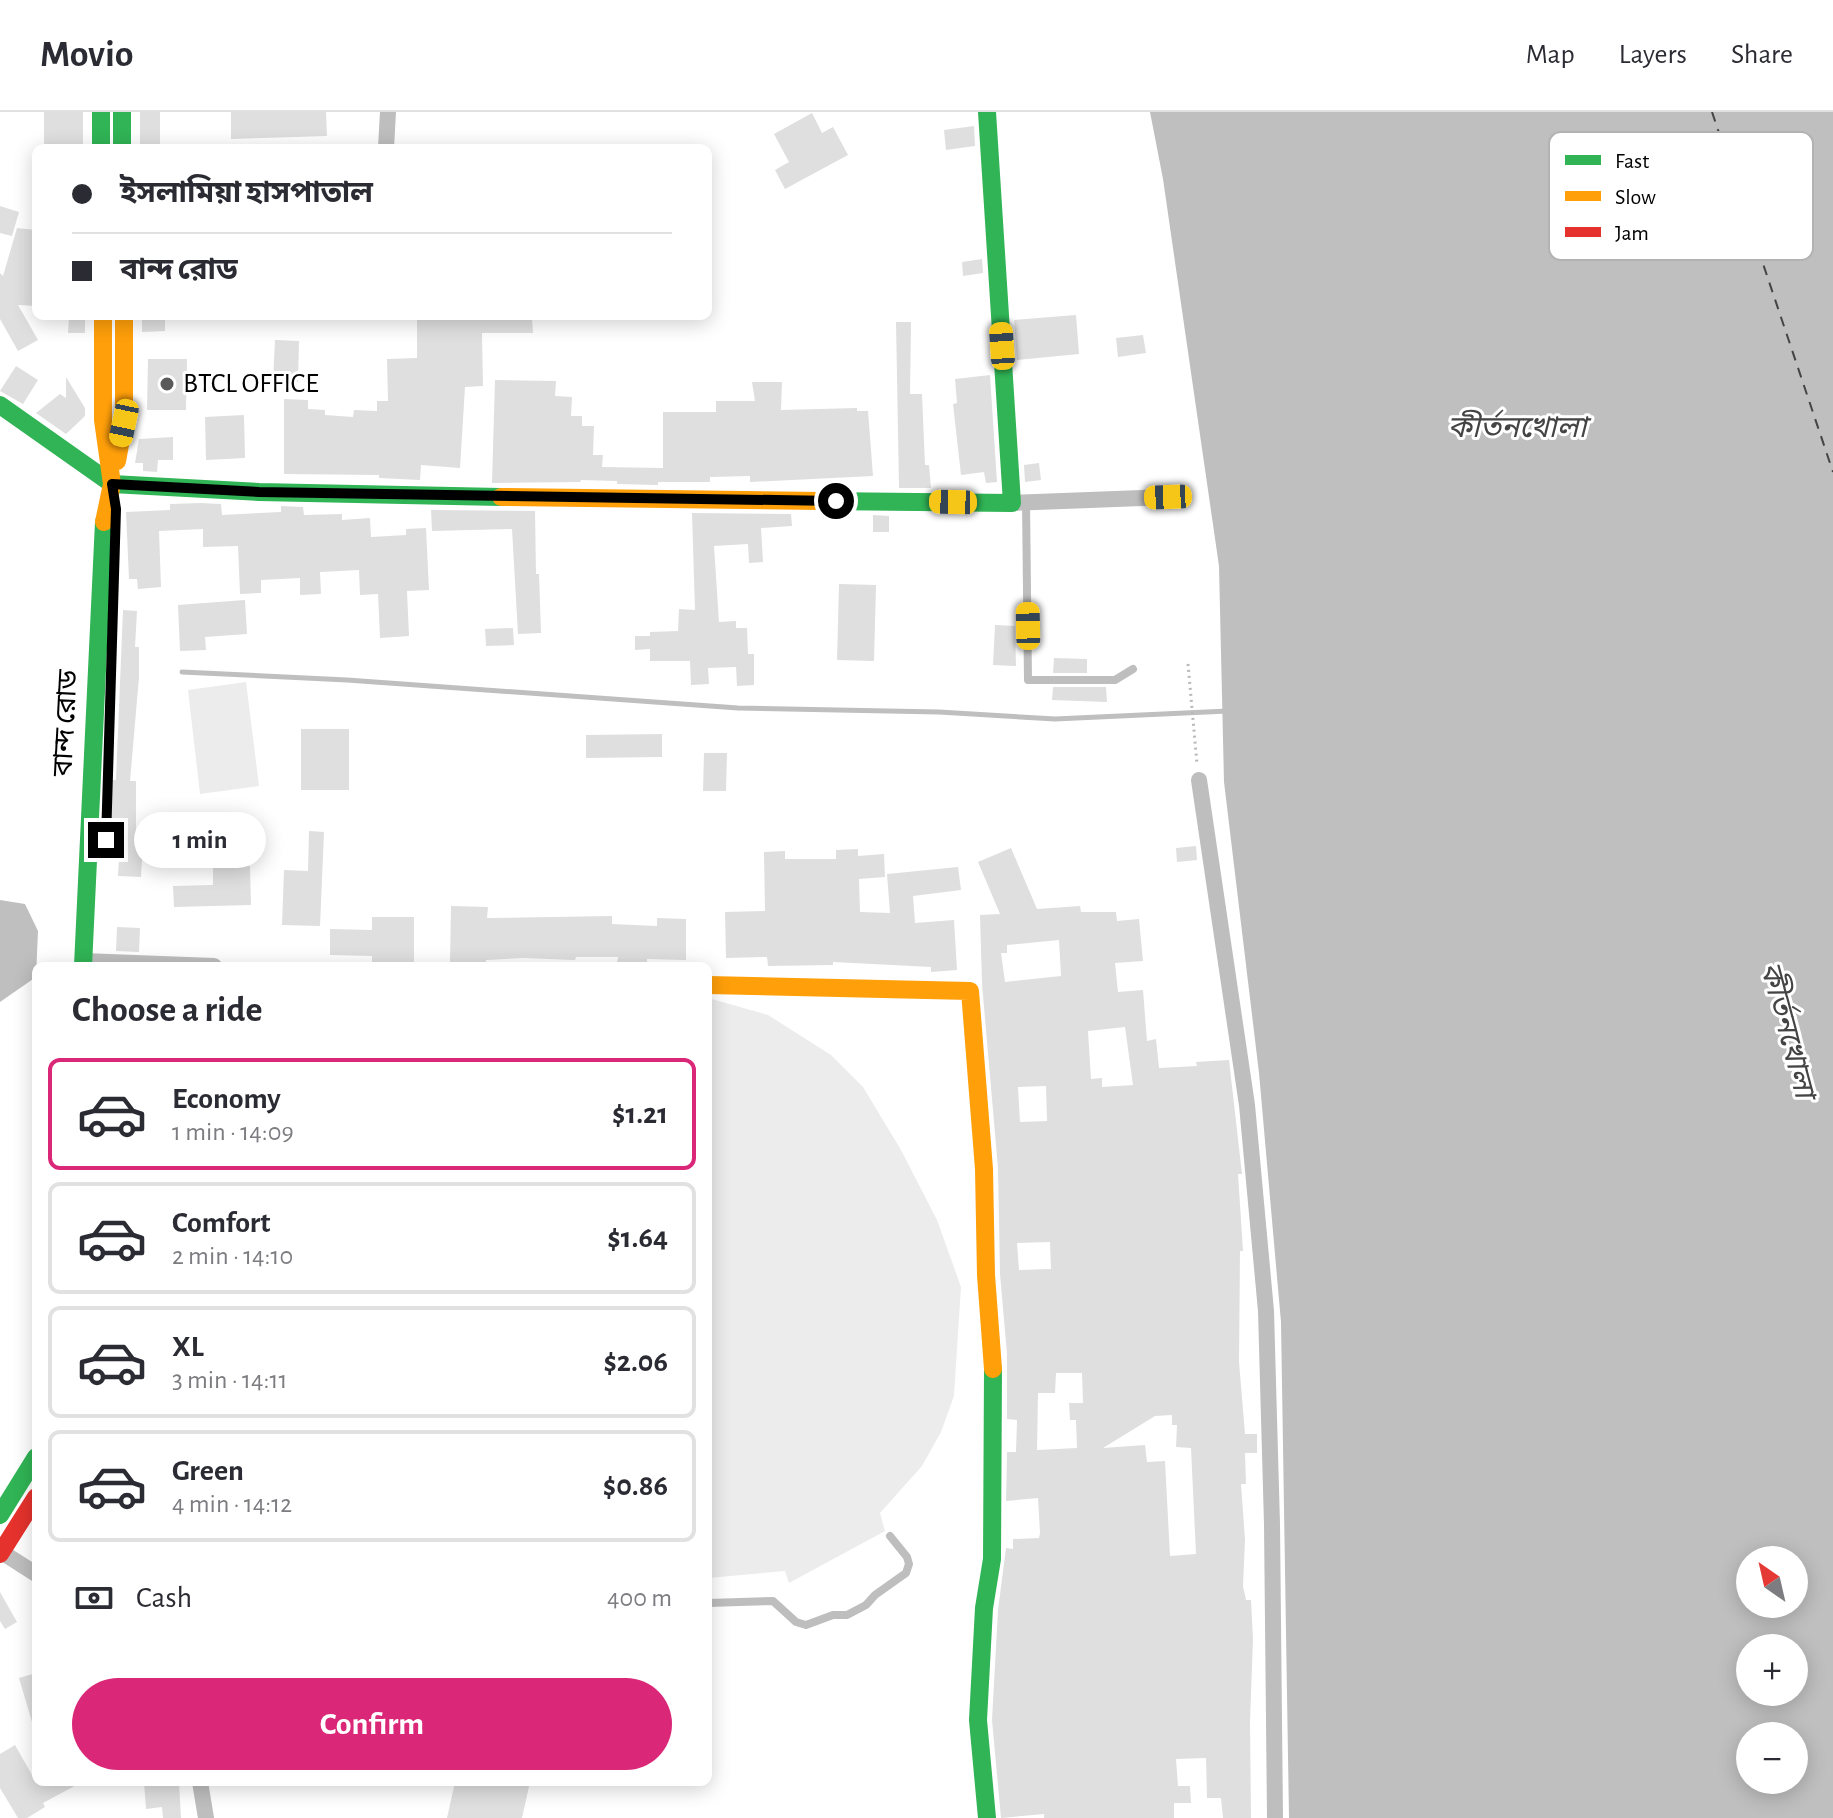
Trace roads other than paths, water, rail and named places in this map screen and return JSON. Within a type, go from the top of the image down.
[{"type":"main road","points":[[101,112],[101,144]]},
{"type":"main road","points":[[122,112],[122,144]]},
{"type":"main road","points":[[0,405],[112,484],[259,492],[497,497],[1019,503],[987,112]]},
{"type":"main road","name":"বান্দ রোড","points":[[103,320],[103,420],[112,484]]},
{"type":"main road","name":"বান্দ রোড","points":[[93,962],[104,511],[124,423],[124,320]]},
{"type":"main road","points":[[712,985],[970,991],[984,1169],[986,1275],[993,1354],[992,1559],[984,1608],[978,1720],[987,1818]]},
{"type":"main road","points":[[0,1515],[32,1463]]},
{"type":"main road","points":[[0,1552],[32,1503]]},
{"type":"street","points":[[386,144],[388,112]]},
{"type":"street","points":[[1019,503],[1168,497]]},
{"type":"street","points":[[1199,780],[1247,1105],[1266,1311],[1275,1818]]},
{"type":"street","points":[[0,1552],[32,1572]]},
{"type":"street","points":[[201,1786],[206,1818]]},
{"type":"lane","points":[[1019,503],[1028,680],[1115,680],[1133,669]]},
{"type":"lane","points":[[712,1603],[773,1601],[796,1622],[806,1625],[833,1615],[847,1615],[866,1605],[906,1573],[909,1564],[907,1557],[890,1536]]},
{"type":"water","name":"কীর্তনখোলা","points":[[1150,112],[1833,112],[1833,1818],[1289,1818],[1281,1322],[1259,1073],[1224,782],[1219,566],[1163,179]]},
{"type":"water","points":[[0,900],[25,904],[38,931],[37,962],[32,962],[32,980],[0,1002]]},
{"type":"waterway","points":[[182,672],[347,680],[738,708],[939,712],[1055,719],[1228,711]]},
{"type":"place","name":"BTCL OFFICE","points":[[167,384]]}]
